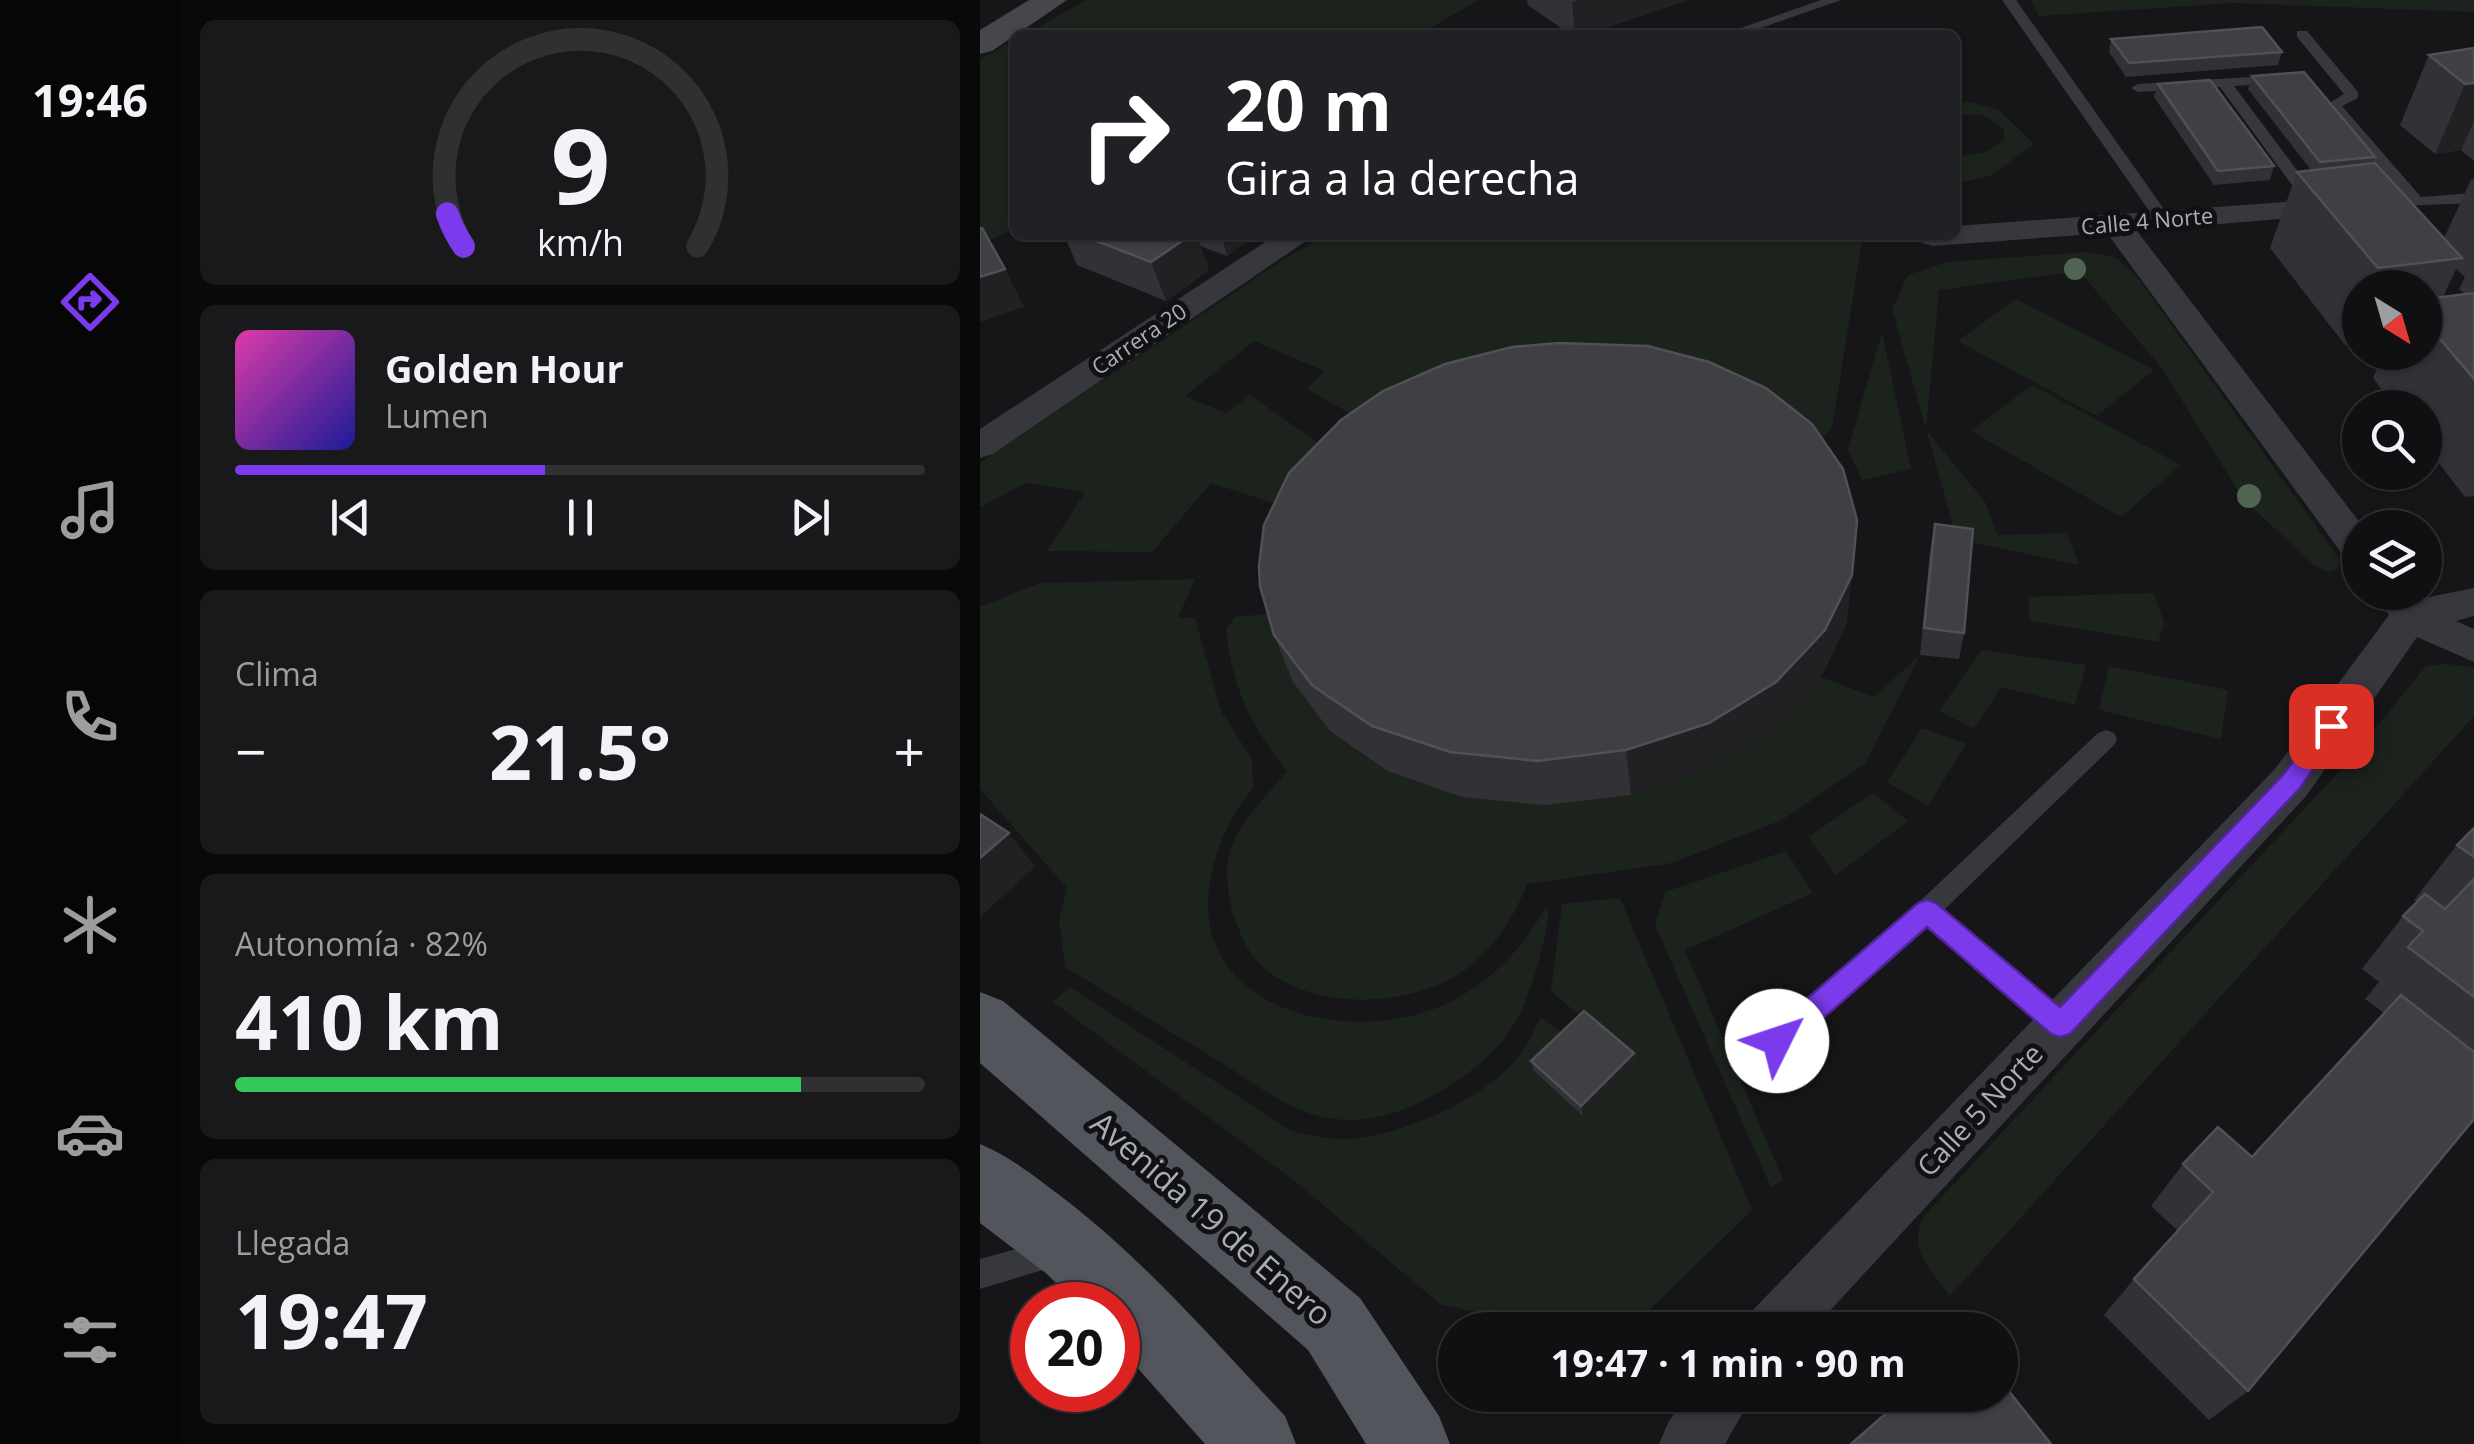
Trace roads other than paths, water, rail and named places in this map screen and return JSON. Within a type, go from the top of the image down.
[{"type":"main road","points":[[980,14],[1004,0]]},
{"type":"main road","points":[[980,44],[1051,0]]},
{"type":"main road","name":"Avenida 19 de Enero","points":[[980,1022],[1334,1324],[1410,1444]]},
{"type":"main road","points":[[980,1179],[1072,1249],[1123,1297],[1257,1444]]},
{"type":"street","name":"Calle 4 Norte","points":[[1960,235],[2371,205]]},
{"type":"street","points":[[2116,224],[2342,525]]},
{"type":"street","name":"Carrera 20","points":[[980,446],[1290,240]]},
{"type":"street","points":[[2442,603],[2474,602]]},
{"type":"street","name":"Calle 5 Norte","points":[[1791,1312],[2292,782],[2398,610]]},
{"type":"street","points":[[2412,610],[2474,647]]},
{"type":"street","points":[[1690,1444],[1712,1412]]},
{"type":"lane","points":[[1743,30],[1834,0]]},
{"type":"lane","points":[[2009,0],[2162,219]]},
{"type":"lane","points":[[2302,34],[2353,94],[2333,104],[2417,202]]},
{"type":"lane","points":[[2138,88],[2285,78]]},
{"type":"lane","points":[[2224,82],[2317,209]]},
{"type":"lane","points":[[2371,205],[2474,198]]},
{"type":"lane","points":[[1777,1041],[1927,911],[2106,740]]},
{"type":"lane","points":[[1927,911],[2060,1025]]},
{"type":"lane","points":[[980,1274],[1072,1249]]}]
